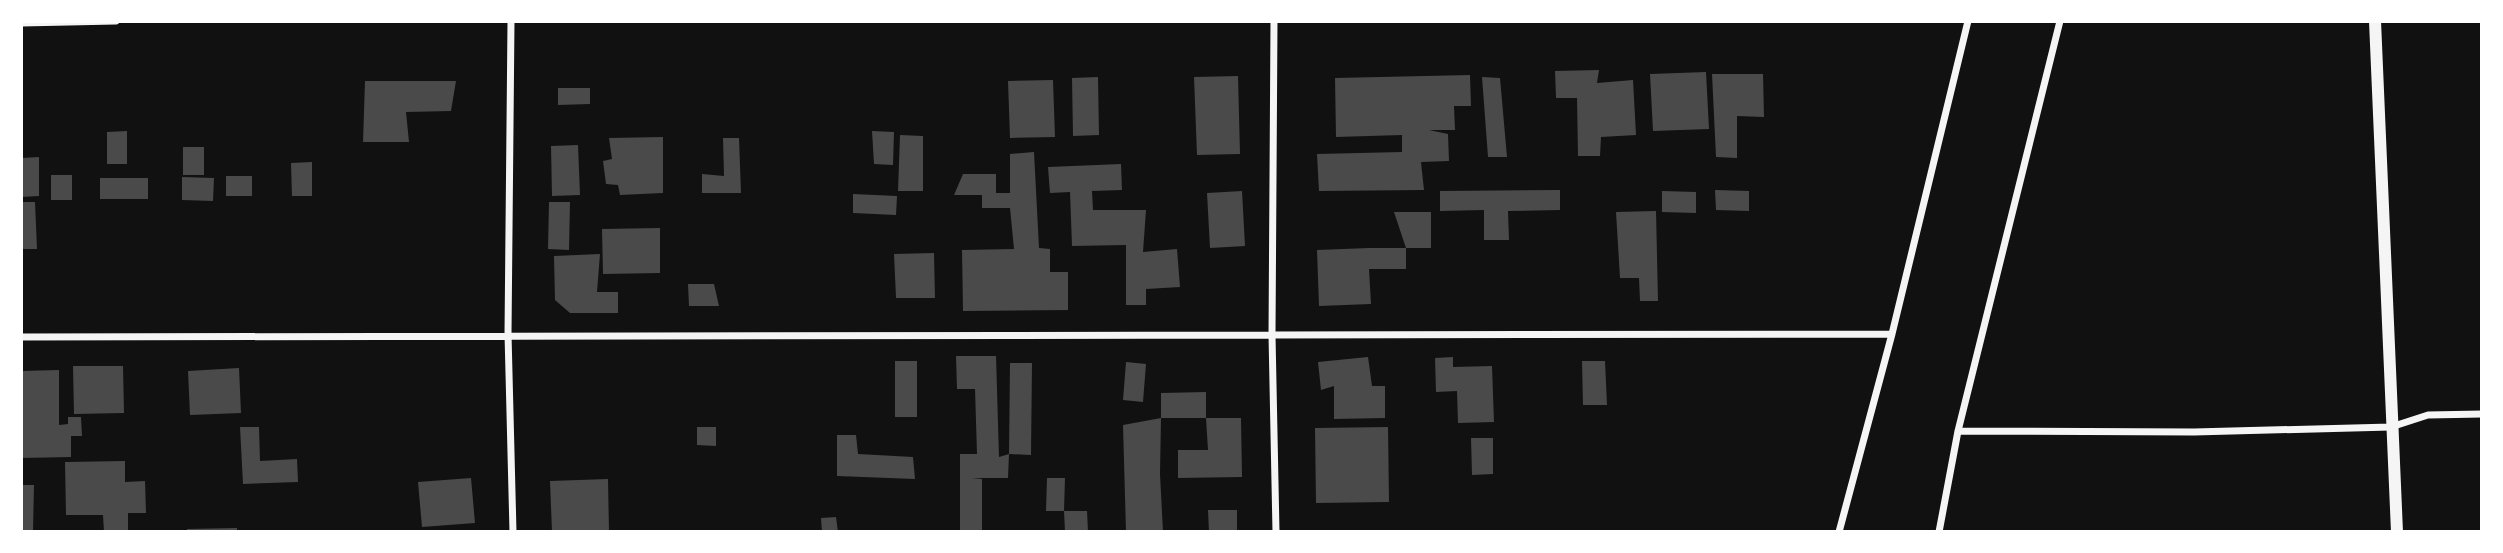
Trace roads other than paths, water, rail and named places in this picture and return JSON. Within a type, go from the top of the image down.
[{"type":"street","points":[[21,23],[116,21]]},
{"type":"street","points":[[511,21],[508,334],[513,532]]},
{"type":"street","points":[[1274,21],[1272,335],[1276,532]]},
{"type":"street","points":[[1839,532],[1892,334],[1968,21]]},
{"type":"street","points":[[1939,532],[1958,431],[2060,21]]},
{"type":"street","points":[[2375,21],[2397,532]]},
{"type":"street","points":[[21,337],[508,334],[1892,334]]},
{"type":"street","points":[[1958,431],[2194,432],[2391,427],[2428,415],[2482,414]]}]
